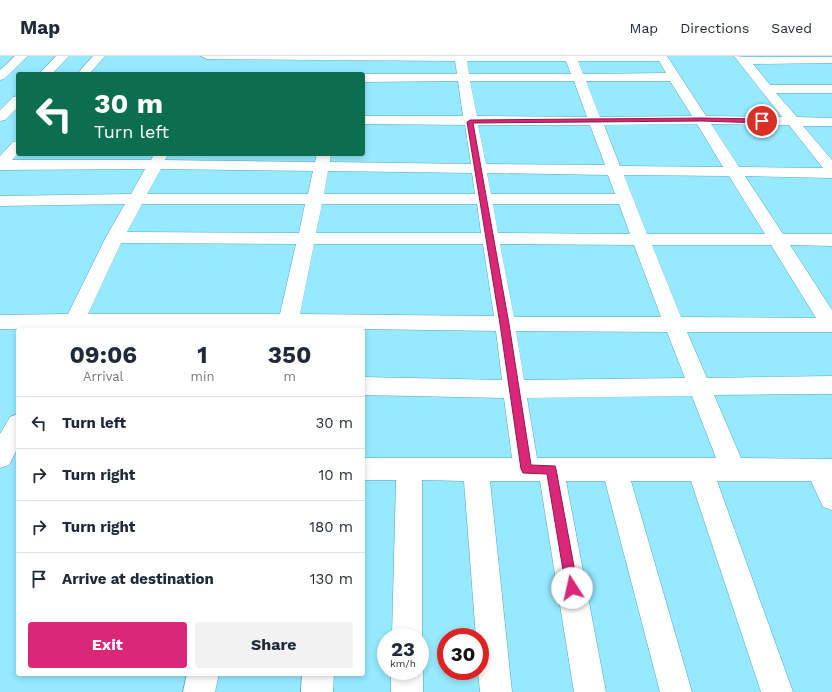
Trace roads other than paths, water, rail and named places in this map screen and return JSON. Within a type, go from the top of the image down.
[{"type":"street","points":[[0,76],[22,56]]},
{"type":"street","points":[[47,72],[63,56]]},
{"type":"street","points":[[85,72],[99,56]]},
{"type":"street","points":[[207,56],[343,60],[460,57],[662,57],[832,325]]},
{"type":"street","points":[[213,68],[220,56]]},
{"type":"street","points":[[460,57],[505,324],[514,389],[539,469],[590,692]]},
{"type":"street","points":[[571,57],[674,325],[733,470]]},
{"type":"street","points":[[742,58],[832,60]]},
{"type":"street","points":[[742,58],[830,166]]},
{"type":"street","points":[[0,76],[16,76]]},
{"type":"street","points":[[365,78],[463,79],[674,77]]},
{"type":"street","points":[[766,89],[832,88]]},
{"type":"street","points":[[0,117],[16,102]]},
{"type":"street","points":[[365,120],[470,122],[702,120],[832,122]]},
{"type":"street","points":[[0,165],[16,147]]},
{"type":"street","points":[[0,165],[158,159],[323,160],[478,169],[736,173],[830,166]]},
{"type":"street","points":[[72,326],[115,237],[158,159]]},
{"type":"street","points":[[288,326],[323,160]]},
{"type":"street","points":[[0,201],[135,199],[625,199]]},
{"type":"street","points":[[115,237],[307,239],[490,237],[832,240]]},
{"type":"street","points":[[0,322],[72,326],[505,324],[832,325]]},
{"type":"street","points":[[365,386],[514,389],[832,385]]},
{"type":"street","points":[[0,457],[16,428]]},
{"type":"street","points":[[365,469],[826,470],[832,498]]},
{"type":"street","points":[[407,628],[409,469]]},
{"type":"street","points":[[476,469],[496,692]]},
{"type":"street","points":[[615,469],[676,692]]},
{"type":"street","points":[[700,469],[777,692]]},
{"type":"street","points":[[199,692],[203,676]]},
{"type":"street","points":[[317,692],[318,676]]},
{"type":"street","points":[[407,680],[407,692]]}]
